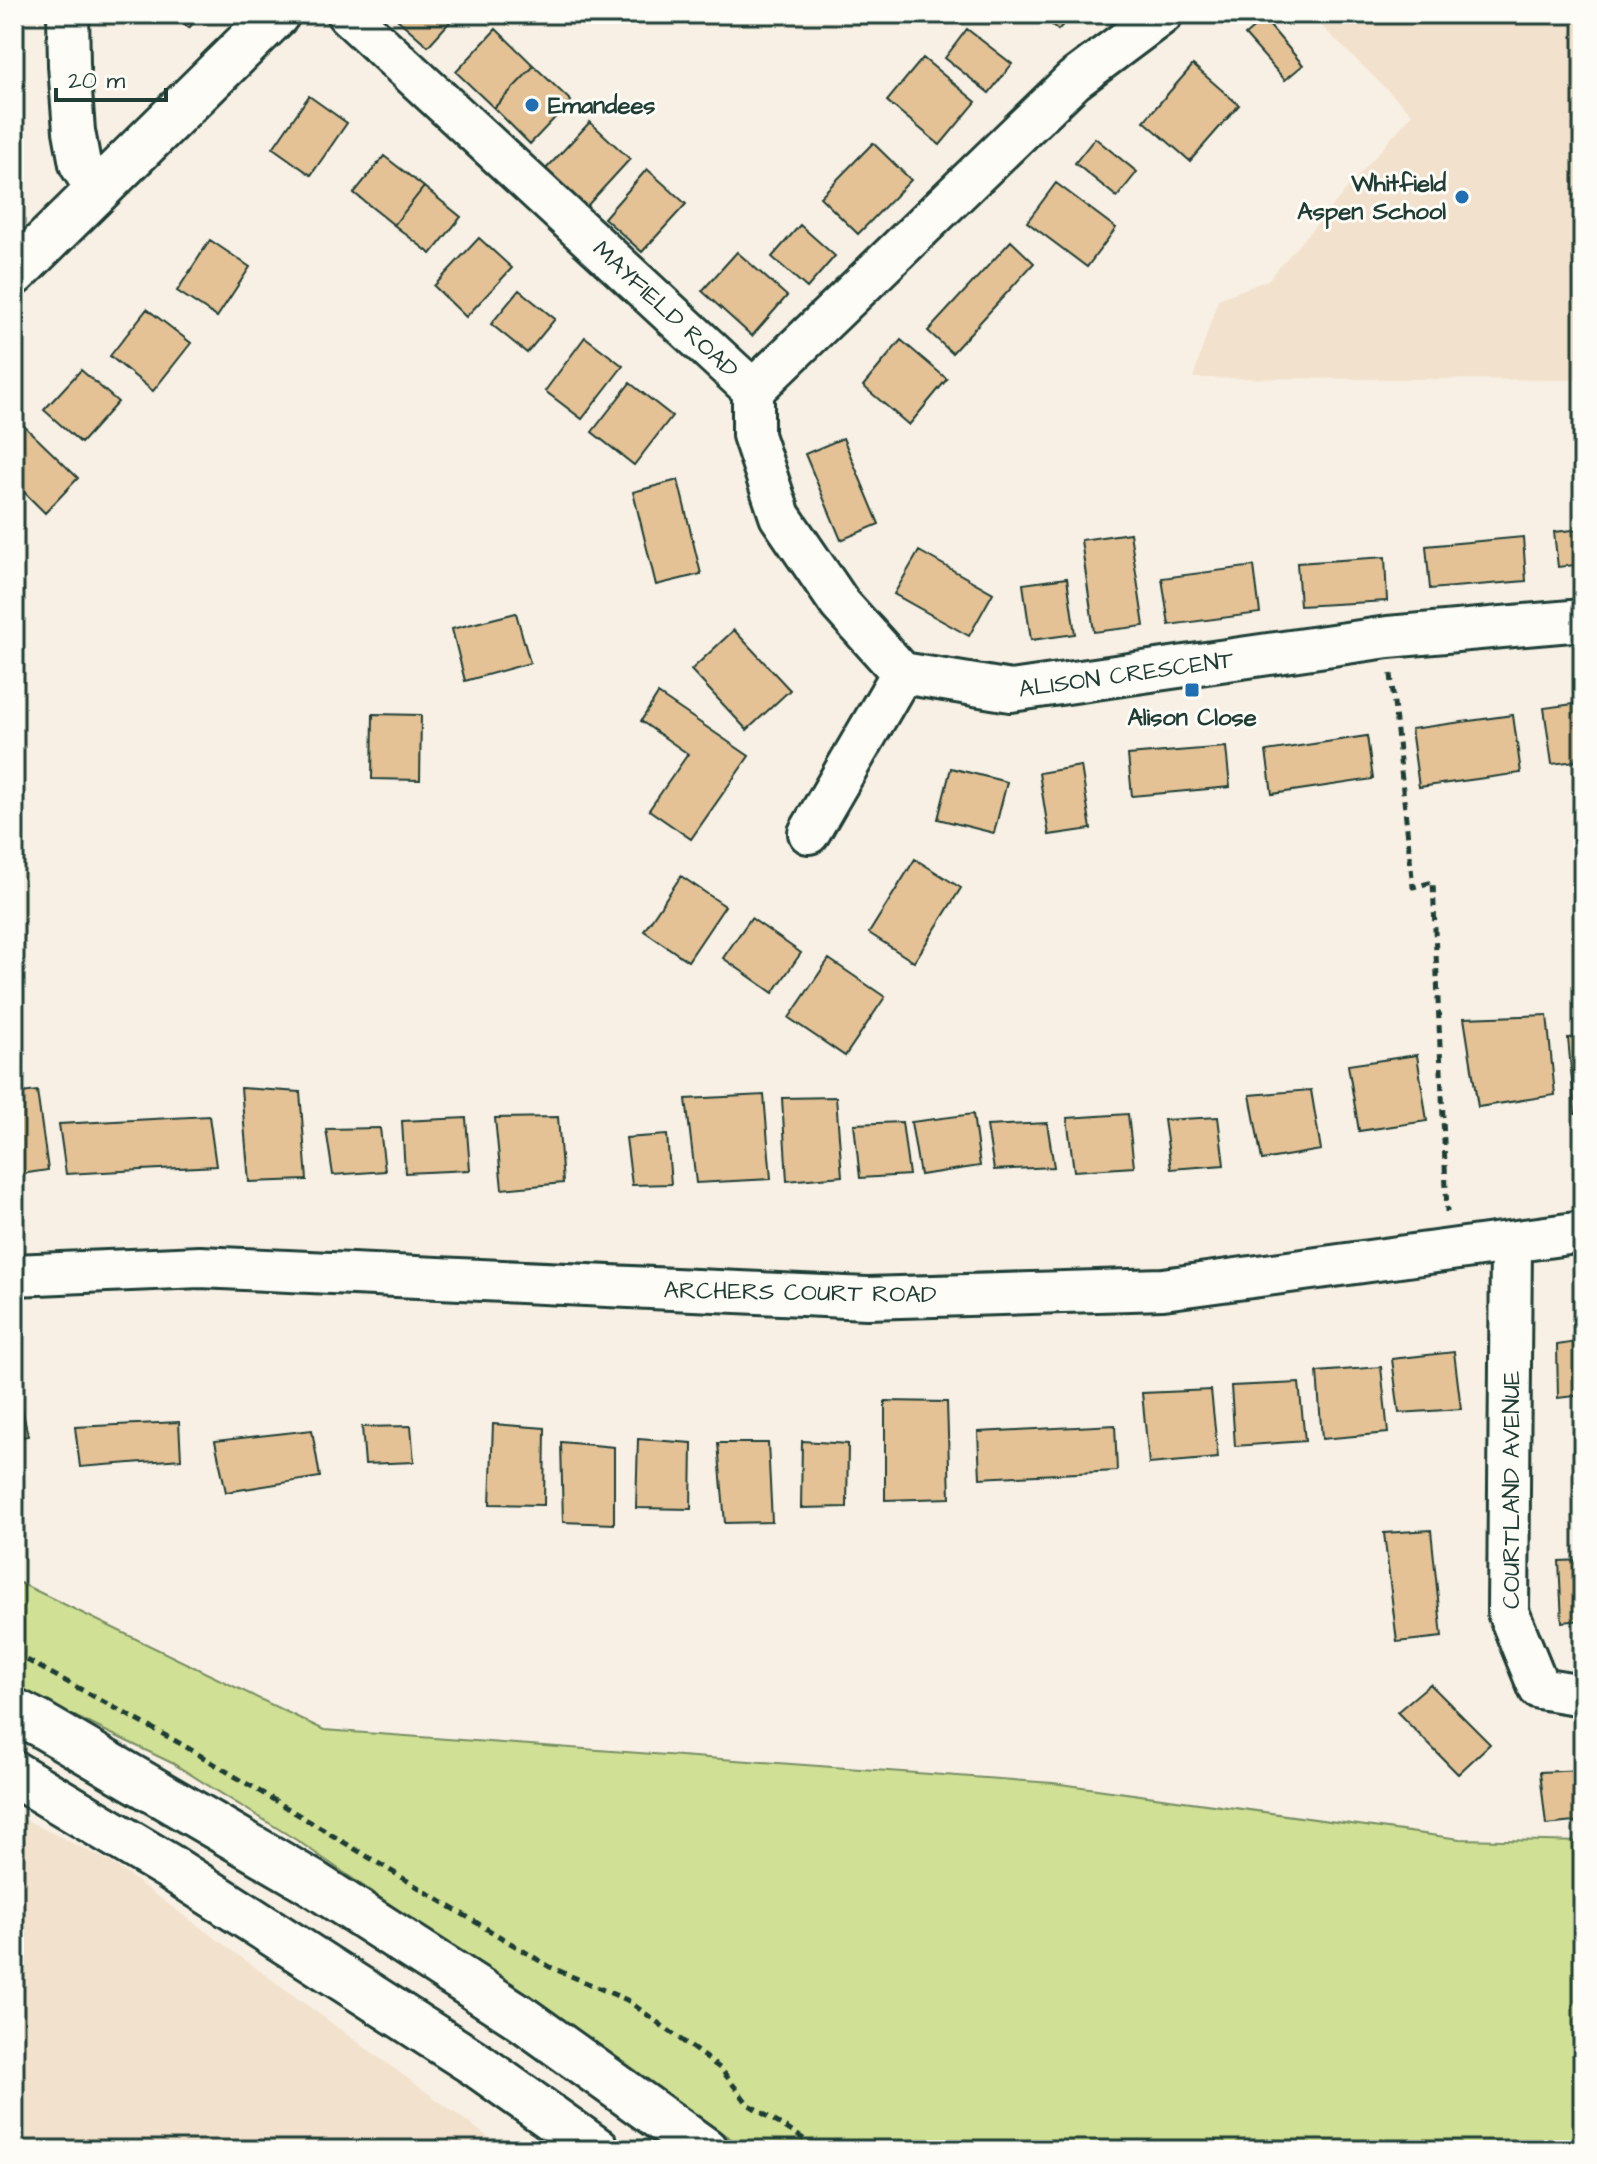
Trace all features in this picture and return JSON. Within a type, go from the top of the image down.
[{"type":"main road","points":[[14,273],[277,14]]},
{"type":"main road","points":[[14,1711],[311,1882],[517,2015],[705,2150]]},
{"type":"main road","points":[[14,1774],[168,1866],[476,2064],[597,2150]]},
{"type":"street","points":[[68,14],[74,131],[80,164],[97,191]]},
{"type":"street","name":"MAYFIELD ROAD","points":[[347,14],[753,390],[1074,80],[1162,14]]},
{"type":"street","points":[[753,390],[753,435],[780,516],[840,604],[902,673],[809,833]]},
{"type":"street","name":"ALISON CRESCENT","points":[[902,673],[1011,691],[1388,637],[1583,620]]},
{"type":"street","name":"ARCHERS COURT ROAD","points":[[14,1275],[200,1267],[867,1298],[1163,1289],[1583,1232]]},
{"type":"street","name":"COURTLAND AVENUE","points":[[1511,1242],[1508,1612],[1539,1688],[1583,1695]]},
{"type":"path","points":[[1388,637],[1413,887],[1433,882],[1448,1250]]},
{"type":"path","points":[[14,1653],[183,1745],[550,1967],[627,2000],[721,2069],[748,2104],[821,2150]]},
{"type":"shaded area","name":"Whitfield Aspen School","points":[[1309,14],[1583,14],[1583,380],[1193,378],[1218,299],[1268,280],[1412,114]]},
{"type":"shaded area","points":[[14,1814],[109,1861],[506,2150],[14,2150]]},
{"type":"green space","points":[[14,1580],[324,1730],[1053,1783],[1460,1839],[1583,1842],[1583,2150],[747,2150],[298,1841],[172,1763],[14,1687]]},
{"type":"building","points":[[14,14],[24,14],[24,25],[14,25]]},
{"type":"building","points":[[172,14],[201,14],[189,28]]},
{"type":"building","points":[[402,14],[457,14],[428,46],[397,19]]},
{"type":"building","points":[[1040,14],[1073,14],[1058,30]]},
{"type":"building","points":[[1264,19],[1303,65],[1285,80],[1245,35]]},
{"type":"building","points":[[496,29],[534,66],[494,108],[456,72]]},
{"type":"building","points":[[967,29],[1012,64],[989,93],[945,58]]},
{"type":"building","points":[[16,43],[16,93],[14,93]]},
{"type":"building","points":[[923,58],[976,102],[940,145],[887,101]]},
{"type":"building","points":[[1193,65],[1239,105],[1190,161],[1144,121]]},
{"type":"building","name":"Emandees","points":[[534,66],[571,101],[530,144],[494,108]]},
{"type":"building","points":[[309,96],[347,123],[311,175],[273,148]]},
{"type":"building","points":[[590,122],[630,159],[586,207],[545,170]]},
{"type":"building","points":[[1095,138],[1137,172],[1117,197],[1075,163]]},
{"type":"building","points":[[873,143],[911,180],[858,234],[820,197]]},
{"type":"building","points":[[384,156],[424,187],[394,225],[354,193]]},
{"type":"building","points":[[647,169],[686,204],[642,252],[604,218]]},
{"type":"building","points":[[1056,183],[1116,228],[1087,267],[1027,222]]},
{"type":"building","points":[[424,187],[461,217],[431,254],[394,225]]},
{"type":"building","points":[[800,225],[835,256],[807,288],[772,257]]},
{"type":"building","points":[[479,238],[512,268],[466,317],[434,286]]},
{"type":"building","points":[[210,240],[250,267],[217,317],[177,291]]},
{"type":"building","points":[[1011,241],[1034,263],[952,353],[928,331]]},
{"type":"building","points":[[737,252],[787,296],[752,336],[702,291]]},
{"type":"building","points":[[519,290],[555,319],[527,353],[491,324]]},
{"type":"building","points":[[147,309],[191,343],[153,391],[110,356]]},
{"type":"building","points":[[585,337],[623,366],[582,419],[545,391]]},
{"type":"building","points":[[901,340],[947,379],[909,425],[863,386]]},
{"type":"building","points":[[81,370],[118,402],[81,443],[44,410]]},
{"type":"building","points":[[630,383],[672,416],[634,465],[592,432]]},
{"type":"building","points":[[20,422],[78,478],[45,513],[14,482],[14,429]]},
{"type":"building","points":[[843,438],[879,524],[841,540],[805,454]]},
{"type":"building","points":[[678,480],[701,574],[656,585],[633,492]]},
{"type":"building","points":[[1583,529],[1583,564],[1558,567],[1554,532]]},
{"type":"building","points":[[1130,533],[1144,626],[1094,632],[1081,540]]},
{"type":"building","points":[[1523,537],[1526,581],[1430,589],[1426,546]]},
{"type":"building","points":[[919,551],[993,593],[969,636],[894,594]]},
{"type":"building","points":[[1385,557],[1387,601],[1300,606],[1297,563]]},
{"type":"building","points":[[1254,566],[1260,613],[1169,625],[1162,578]]},
{"type":"building","points":[[1067,578],[1075,634],[1031,640],[1023,584]]},
{"type":"building","points":[[516,613],[530,663],[465,681],[452,629]]},
{"type":"building","points":[[734,630],[790,690],[747,730],[691,670]]},
{"type":"building","points":[[658,694],[749,756],[691,839],[649,810],[688,754],[641,721]]},
{"type":"building","points":[[1581,703],[1583,760],[1552,764],[1544,708]]},
{"type":"building","points":[[373,714],[421,715],[420,780],[372,779]]},
{"type":"building","points":[[1513,715],[1521,773],[1419,787],[1411,729]]},
{"type":"building","points":[[1367,736],[1373,779],[1272,794],[1266,751]]},
{"type":"building","points":[[1226,747],[1230,787],[1132,796],[1128,755]]},
{"type":"building","points":[[1081,766],[1091,829],[1049,835],[1039,773]]},
{"type":"building","points":[[951,768],[1007,782],[994,833],[938,819]]},
{"type":"building","points":[[915,859],[961,888],[914,962],[869,933]]},
{"type":"building","points":[[681,876],[725,906],[688,961],[644,931]]},
{"type":"building","points":[[751,918],[801,953],[773,993],[723,958]]},
{"type":"building","points":[[829,959],[885,997],[845,1056],[789,1018]]},
{"type":"building","points":[[1547,1015],[1555,1095],[1478,1107],[1464,1018]]},
{"type":"building","points":[[1583,1037],[1583,1113],[1575,1114],[1568,1038]]},
{"type":"building","points":[[1417,1055],[1427,1121],[1359,1131],[1348,1065]]},
{"type":"building","points":[[241,1088],[300,1092],[307,1180],[249,1182]]},
{"type":"building","points":[[1311,1090],[1321,1150],[1262,1160],[1250,1095]]},
{"type":"building","points":[[37,1091],[48,1170],[14,1175],[14,1094]]},
{"type":"building","points":[[764,1095],[771,1179],[696,1183],[686,1099]]},
{"type":"building","points":[[836,1097],[842,1176],[787,1181],[782,1098]]},
{"type":"building","points":[[973,1114],[980,1166],[920,1175],[911,1122]]},
{"type":"building","points":[[1128,1114],[1134,1167],[1074,1171],[1067,1118]]},
{"type":"building","points":[[209,1116],[216,1166],[66,1174],[59,1124]]},
{"type":"building","points":[[558,1117],[563,1183],[502,1189],[495,1118]]},
{"type":"building","points":[[1218,1117],[1224,1165],[1171,1169],[1164,1120]]},
{"type":"building","points":[[466,1118],[470,1170],[405,1173],[402,1121]]},
{"type":"building","points":[[902,1122],[909,1175],[860,1178],[854,1124]]},
{"type":"building","points":[[1047,1123],[1054,1167],[994,1170],[987,1126]]},
{"type":"building","points":[[380,1128],[385,1171],[333,1175],[326,1129]]},
{"type":"building","points":[[667,1135],[671,1184],[632,1185],[626,1138]]},
{"type":"building","points":[[1583,1341],[1583,1395],[1558,1398],[1557,1345]]},
{"type":"building","points":[[1454,1352],[1461,1409],[1399,1413],[1392,1359]]},
{"type":"building","points":[[1381,1367],[1388,1433],[1322,1439],[1317,1372]]},
{"type":"building","points":[[1299,1383],[1305,1441],[1235,1446],[1231,1386]]},
{"type":"building","points":[[14,1390],[18,1390],[28,1436],[14,1438]]},
{"type":"building","points":[[1211,1390],[1218,1458],[1149,1464],[1142,1393]]},
{"type":"building","points":[[885,1401],[947,1402],[950,1498],[885,1500]]},
{"type":"building","points":[[179,1422],[181,1459],[80,1467],[75,1427]]},
{"type":"building","points":[[493,1424],[545,1428],[544,1505],[490,1504]]},
{"type":"building","points":[[1115,1425],[1117,1471],[980,1478],[978,1432]]},
{"type":"building","points":[[411,1426],[414,1462],[365,1464],[362,1427]]},
{"type":"building","points":[[312,1430],[320,1477],[226,1492],[215,1441]]},
{"type":"building","points":[[638,1439],[692,1443],[691,1509],[636,1508]]},
{"type":"building","points":[[802,1441],[848,1444],[847,1507],[801,1508]]},
{"type":"building","points":[[561,1442],[614,1447],[614,1524],[563,1522]]},
{"type":"building","points":[[718,1443],[768,1443],[772,1522],[725,1523]]},
{"type":"building","points":[[1431,1530],[1442,1637],[1397,1642],[1384,1533]]},
{"type":"building","points":[[1583,1560],[1583,1620],[1562,1622],[1559,1561]]},
{"type":"building","points":[[1430,1684],[1490,1744],[1458,1774],[1397,1712]]},
{"type":"building","points":[[1583,1770],[1583,1821],[1546,1825],[1540,1772]]},
{"type":"place","name":"Emandees","points":[[532,105]]},
{"type":"place","name":"Whitfield Aspen School","points":[[1462,197]]},
{"type":"place","name":"Alison Close","points":[[1192,690]]}]
